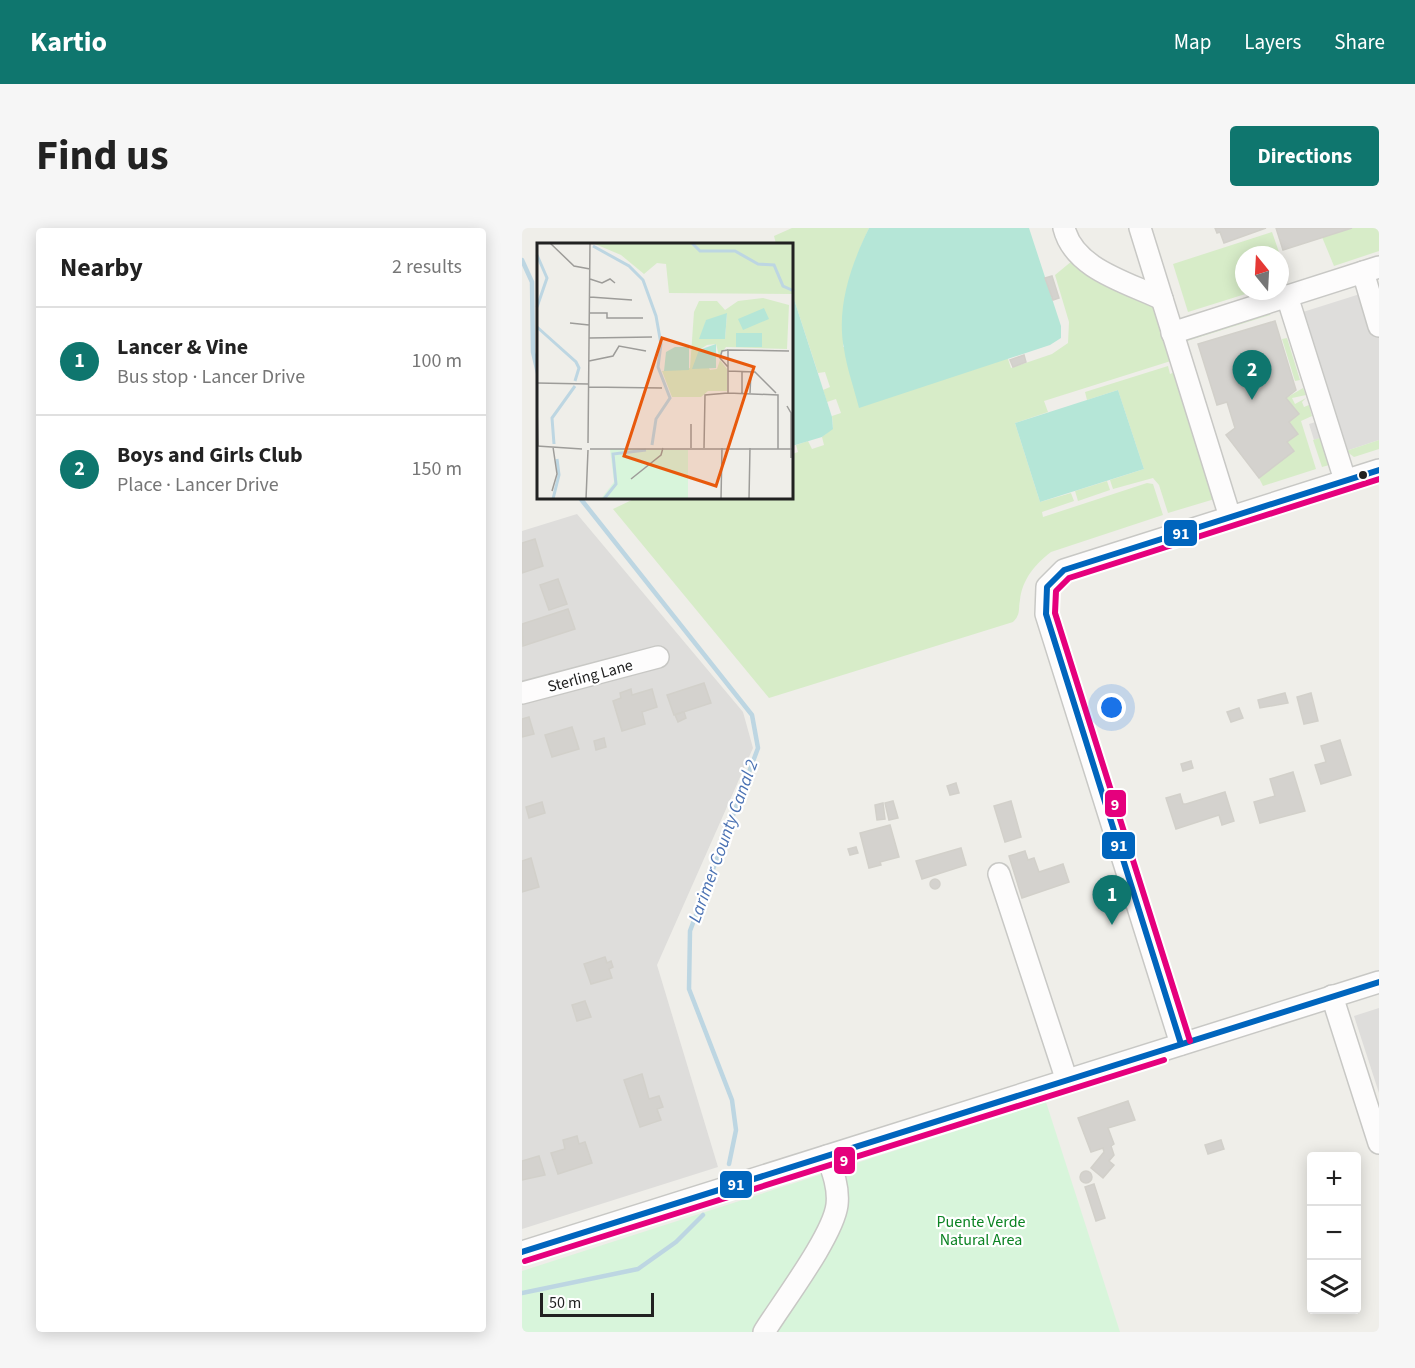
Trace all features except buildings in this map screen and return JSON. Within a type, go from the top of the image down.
[{"type":"street","points":[[1064,228],[1067,242],[1083,260],[1162,298]]},
{"type":"street","points":[[1140,228],[1230,517]]},
{"type":"street","points":[[1289,295],[1371,270],[1379,326]]},
{"type":"street","points":[[1172,333],[1275,300]]},
{"type":"street","points":[[1288,300],[1345,480]]},
{"type":"street","points":[[1181,1044],[1046,614],[1045,597],[1053,579],[1064,570],[1379,470]]},
{"type":"street","name":"Sterling Lane","points":[[522,693],[658,657]]},
{"type":"street","points":[[999,874],[1067,1081]]},
{"type":"street","points":[[522,1252],[1379,982]]},
{"type":"street","points":[[1332,996],[1379,1143]]},
{"type":"street","points":[[764,1332],[831,1226],[837,1205],[836,1180],[827,1156]]},
{"type":"shaded area","points":[[1379,288],[1379,440],[1346,451],[1340,432],[1314,440],[1309,424],[1335,416],[1303,312]]},
{"type":"shaded area","points":[[577,514],[743,712],[753,748],[657,965],[718,1167],[522,1229],[522,531]]},
{"type":"shaded area","points":[[1379,1008],[1379,1093],[1354,1016]]},
{"type":"green space","points":[[792,228],[869,228],[848,286],[843,347],[1008,359],[1011,368],[1052,354],[1068,343],[1069,322],[1055,275],[1072,261],[1081,269],[1158,310],[1174,360],[1044,401],[1048,412],[1015,423],[1040,502],[1071,493],[1074,501],[1042,512],[1043,517],[1147,483],[1153,484],[1163,515],[1051,552],[1026,579],[1018,614],[1013,622],[769,698],[613,509],[632,500],[794,500],[794,453],[798,452],[796,445],[808,441],[812,449],[824,445],[822,437],[833,428],[832,416],[841,413],[836,399],[827,402],[823,390],[830,387],[825,372],[818,373],[794,299],[794,243],[776,243],[774,236]]},
{"type":"green space","points":[[869,228],[1029,228],[1061,326],[1061,338],[1050,345],[859,408],[845,356],[842,318],[851,271]]},
{"type":"green space","points":[[1352,228],[1379,228],[1379,251],[1334,266],[1322,237]]},
{"type":"green space","points":[[1272,232],[1277,246],[1235,246],[1235,297],[1188,312],[1173,264]]},
{"type":"green space","points":[[794,299],[832,417],[833,429],[822,437],[794,445]]},
{"type":"green space","points":[[1271,312],[1270,315],[1187,341],[1189,338]]},
{"type":"green space","points":[[1287,338],[1300,380],[1295,381],[1282,339]]},
{"type":"green space","points":[[1168,366],[1170,374],[1177,371],[1218,498],[1168,513],[1159,485],[1153,478],[1113,489],[1110,480],[1144,469],[1118,390],[1087,400],[1085,392]]},
{"type":"green space","points":[[1303,388],[1306,395],[1292,398],[1295,404],[1306,398],[1302,402],[1304,407],[1309,405],[1312,416],[1301,421],[1316,469],[1263,486],[1259,478],[1294,451],[1287,442],[1289,422],[1286,398]]},
{"type":"green space","points":[[1118,390],[1144,469],[1040,502],[1015,423]]},
{"type":"green space","points":[[1323,437],[1333,464],[1322,467],[1313,440]]},
{"type":"green space","points":[[1379,440],[1379,449],[1354,457],[1346,451]]},
{"type":"green space","points":[[1107,481],[1110,490],[1078,501],[1075,491]]},
{"type":"green space","name":"Puente Verde Natural Area","points":[[1046,1102],[1120,1332],[522,1332],[522,1271]]},
{"type":"waterway","name":"Larimer County Canal 2","points":[[522,260],[532,282],[533,352],[537,369]]},
{"type":"waterway","name":"Larimer County Canal 2","points":[[582,500],[752,715],[758,748],[690,931],[689,989],[732,1100],[736,1130],[729,1164]]},
{"type":"waterway","name":"Larimer County Canal 2","points":[[522,1293],[638,1269],[676,1242],[703,1215]]},
{"type":"transit line","name":"91","points":[[1181,1044],[1046,614],[1047,587],[1064,570],[1379,470]]},
{"type":"transit line","name":"9","points":[[1190,1041],[1055,613],[1056,591],[1069,578],[1379,479]]},
{"type":"transit line","name":"91","points":[[522,1252],[1379,982]]},
{"type":"transit line","name":"9","points":[[525,1261],[1164,1060]]},
{"type":"place","name":"Boys and Girls Club","points":[[1252,400]]},
{"type":"place","name":"Lancer & Vine","points":[[1112,925]]}]
